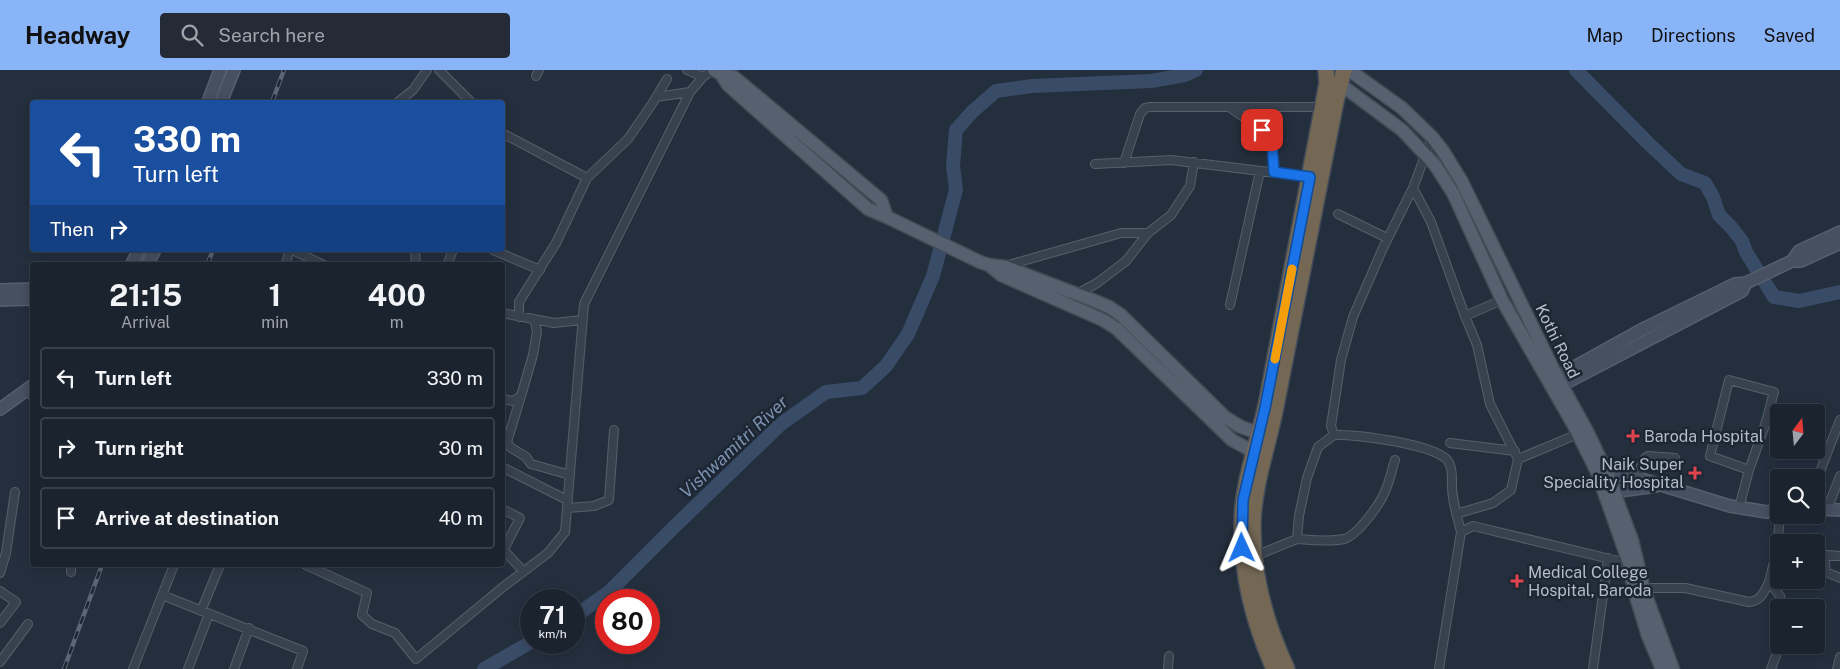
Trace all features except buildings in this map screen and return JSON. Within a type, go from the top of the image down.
[{"type":"highway","points":[[1264,435],[1323,107],[1333,74]]},
{"type":"highway","points":[[1287,669],[1269,626],[1257,576],[1253,523],[1260,453],[1333,74]]},
{"type":"highway","points":[[1260,453],[1243,500],[1242,548],[1245,578],[1252,614],[1274,669]]},
{"type":"main road","name":"Kothi Road","points":[[1349,70],[1402,108],[1432,137],[1443,151],[1462,182],[1578,434],[1603,474]]},
{"type":"main road","points":[[713,73],[734,77],[881,200],[892,220],[984,263],[1001,275],[1103,320],[1116,328],[1232,440],[1260,453]]},
{"type":"main road","name":"Kothi Road","points":[[1333,74],[1384,116],[1425,153],[1435,165],[1453,192],[1502,300],[1587,431],[1609,492],[1632,540],[1634,564],[1648,636],[1662,669]]},
{"type":"main road","points":[[984,263],[1004,266],[1109,306],[1121,315],[1226,418],[1241,427],[1264,435]]},
{"type":"main road","name":"Kothi Road","points":[[1639,589],[1672,669]]},
{"type":"street","points":[[209,100],[220,70]]},
{"type":"street","points":[[222,100],[234,70]]},
{"type":"street","points":[[400,100],[413,90],[427,70]]},
{"type":"street","points":[[439,70],[469,100]]},
{"type":"street","points":[[687,70],[713,73]]},
{"type":"street","points":[[312,567],[367,593],[362,615],[372,624],[395,633],[416,659],[523,571],[548,554],[565,532],[584,304],[690,92],[713,73]]},
{"type":"street","points":[[519,317],[518,302],[556,243],[587,178],[628,139],[666,79]]},
{"type":"street","points":[[656,97],[690,92]]},
{"type":"street","points":[[1124,162],[1140,114],[1144,108],[1159,106],[1323,107]]},
{"type":"street","points":[[1229,107],[1262,130],[1272,142],[1274,172]]},
{"type":"street","points":[[505,135],[587,178]]},
{"type":"street","points":[[1334,435],[1331,426],[1341,360],[1352,317],[1413,188],[1432,137]]},
{"type":"street","points":[[1095,164],[1171,160],[1310,177]]},
{"type":"street","points":[[1077,294],[1097,283],[1126,261],[1148,233],[1172,215],[1190,186],[1194,162]]},
{"type":"street","points":[[1230,305],[1260,171]]},
{"type":"street","points":[[1413,188],[1431,222],[1477,345],[1490,404],[1517,455],[1511,490],[1494,503],[1456,514]]},
{"type":"street","points":[[1338,214],[1388,238]]},
{"type":"street","points":[[1792,261],[1799,251],[1840,232]]},
{"type":"street","points":[[1004,266],[1121,233],[1148,233]]},
{"type":"street","points":[[1555,383],[1641,330],[1735,284],[1746,283],[1792,261],[1801,261],[1840,243]]},
{"type":"street","points":[[295,252],[317,262]]},
{"type":"street","points":[[497,252],[540,270]]},
{"type":"street","points":[[0,290],[30,289]]},
{"type":"street","points":[[0,300],[30,299]]},
{"type":"street","points":[[1465,316],[1502,300]]},
{"type":"street","points":[[505,314],[554,323],[582,320]]},
{"type":"street","points":[[534,319],[537,331],[533,355],[505,440],[510,447],[526,457],[531,464],[570,475]]},
{"type":"street","points":[[1739,508],[1774,392],[1728,380],[1710,456],[1749,470]]},
{"type":"street","points":[[0,410],[30,392]]},
{"type":"street","points":[[505,400],[513,401],[521,396]]},
{"type":"street","points":[[1821,469],[1840,420]]},
{"type":"street","points":[[505,469],[567,504],[594,506],[609,500],[614,430]]},
{"type":"street","points":[[1297,540],[1301,507],[1312,462],[1318,448],[1334,435],[1349,434],[1426,448],[1448,461],[1452,472],[1451,494],[1461,532],[1439,669]]},
{"type":"street","points":[[1450,443],[1517,455],[1578,434]]},
{"type":"street","points":[[1636,478],[1644,458],[1648,456],[1675,458]]},
{"type":"street","points":[[1255,556],[1297,540],[1345,539],[1354,534],[1386,491],[1395,460]]},
{"type":"street","points":[[1603,474],[1636,478],[1739,508],[1770,512]]},
{"type":"street","points":[[1825,504],[1840,476]]},
{"type":"street","points":[[1609,492],[1660,485]]},
{"type":"street","points":[[0,572],[6,553],[15,492]]},
{"type":"street","points":[[1825,509],[1840,510]]},
{"type":"street","points":[[505,511],[520,518],[505,544]]},
{"type":"street","points":[[1461,532],[1474,526],[1634,564]]},
{"type":"street","points":[[505,550],[523,571]]},
{"type":"street","points":[[1825,554],[1840,556]]},
{"type":"street","points":[[1593,669],[1608,558]]},
{"type":"street","points":[[134,669],[173,567]]},
{"type":"street","points":[[188,669],[219,567]]},
{"type":"street","points":[[1825,569],[1826,572],[1840,578]]},
{"type":"street","points":[[1639,589],[1685,588],[1749,602],[1760,598],[1770,578]]},
{"type":"street","points":[[1769,582],[1781,599]]},
{"type":"street","points":[[0,592],[16,602],[0,622]]},
{"type":"street","points":[[162,595],[303,651],[296,669]]},
{"type":"street","points":[[0,662],[28,624]]},
{"type":"street","points":[[234,669],[249,628]]},
{"type":"street","points":[[1770,669],[1776,654]]},
{"type":"street","points":[[1168,669],[1169,656]]},
{"type":"street","points":[[1836,669],[1840,657]]},
{"type":"waterway","name":"Vishwamitri River","points":[[585,609],[609,592],[781,424],[826,392],[862,388],[886,366],[908,334],[933,276],[956,190],[953,166],[956,130],[972,112],[996,91],[1032,86],[1151,81],[1185,75],[1196,70]]},
{"type":"waterway","points":[[1576,70],[1681,174],[1705,183],[1713,197],[1719,215],[1742,241],[1746,252],[1774,297],[1799,301],[1840,292]]},
{"type":"waterway","name":"Vishwamitri River","points":[[484,669],[520,648]]},
{"type":"railway","points":[[273,100],[284,70]]},
{"type":"railway","points":[[208,262],[212,252]]},
{"type":"railway","points":[[64,669],[101,567]]},
{"type":"slow traffic","points":[[1275,359],[1292,269]]},
{"type":"place","name":"Baroda Hospital","points":[[1633,436]]},
{"type":"place","name":"Naik Super Speciality Hospital","points":[[1695,473]]},
{"type":"place","name":"Medical College Hospital, Baroda","points":[[1517,581]]},
{"type":"route","points":[[1242,548],[1243,500],[1265,408],[1310,177],[1274,172],[1272,142],[1262,130]]}]
